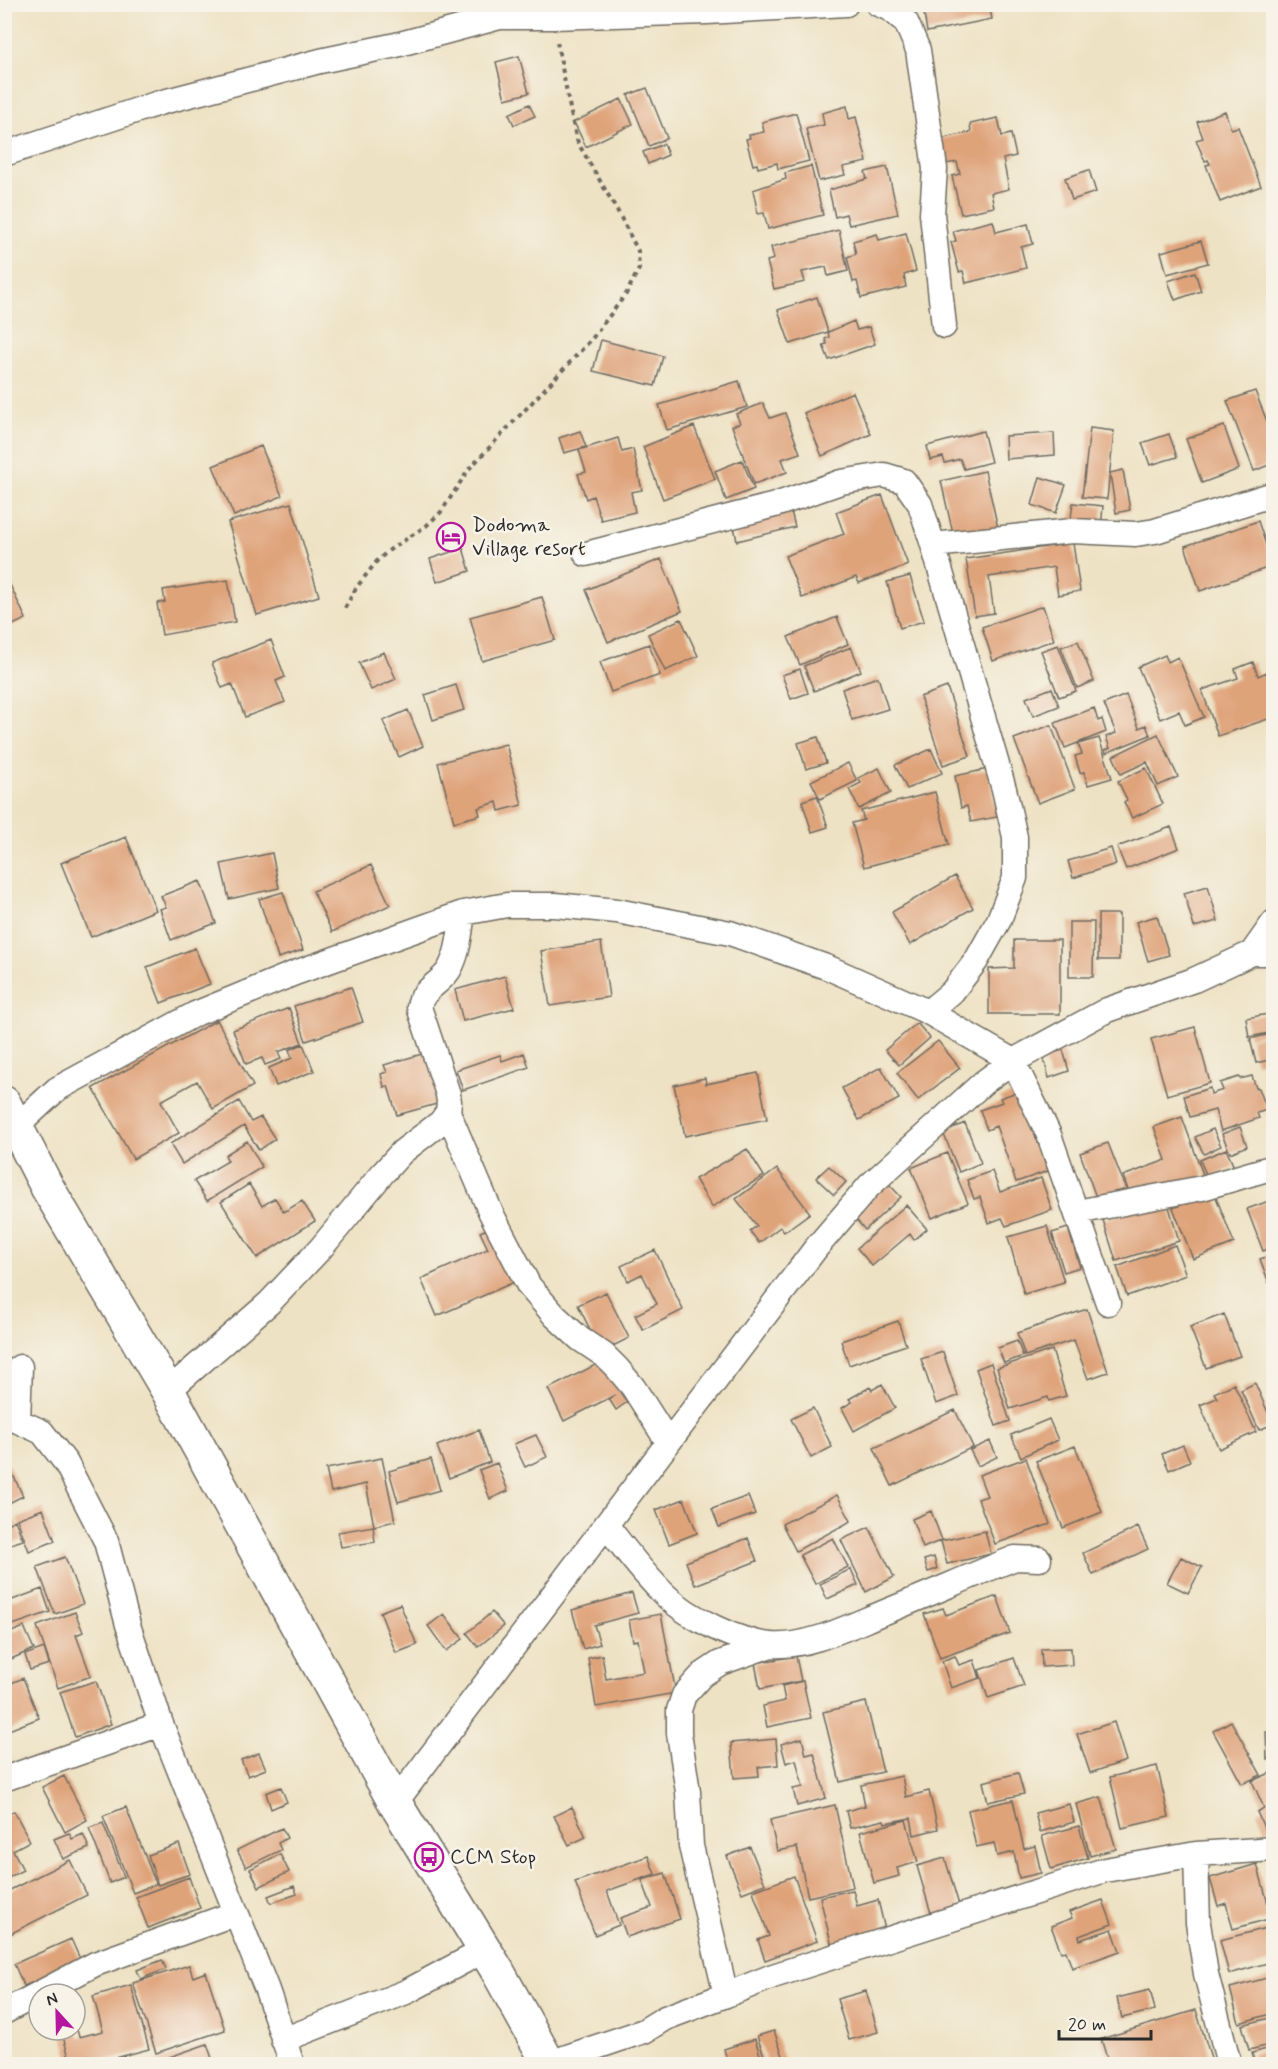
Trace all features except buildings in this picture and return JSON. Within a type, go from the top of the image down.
[{"type":"highway","points":[[11,1114],[59,1206],[168,1391],[395,1803],[485,1950],[549,2064]]},
{"type":"street","points":[[4,154],[159,103],[320,61],[396,45],[503,11],[553,17],[707,12],[846,4]]},
{"type":"street","points":[[878,4],[890,9],[906,22],[918,50],[935,169],[933,214],[944,326]]},
{"type":"street","points":[[586,554],[775,505],[841,482],[884,475],[904,481],[920,504],[933,545],[1004,789],[1015,837],[1015,878],[999,920],[976,961],[964,977],[952,992],[928,1012]]},
{"type":"street","points":[[933,545],[1072,531],[1136,534],[1155,531],[1274,494]]},
{"type":"street","points":[[11,1114],[195,1014],[296,973],[463,913],[507,905],[555,905],[617,911],[730,933],[829,968],[928,1012],[1013,1061],[1049,1135],[1108,1303]]},
{"type":"street","points":[[168,1391],[269,1303],[321,1248],[402,1152],[441,1122],[448,1113],[450,1102],[448,1094],[419,1006],[423,995],[449,970],[457,951],[463,913]]},
{"type":"street","points":[[395,1803],[816,1248],[869,1186],[984,1082],[1013,1061],[1107,1010],[1263,953],[1274,922]]},
{"type":"street","points":[[448,1113],[490,1213],[529,1286],[580,1340],[604,1355],[617,1368],[633,1387],[668,1442]]},
{"type":"street","points":[[1077,1212],[1202,1188],[1274,1167]]},
{"type":"street","points":[[20,1368],[11,1419],[42,1432],[66,1463],[106,1541],[128,1625],[161,1724],[267,1990],[292,2064]]},
{"type":"street","points":[[606,1525],[666,1596],[708,1625],[740,1638],[771,1645]]},
{"type":"street","points":[[726,1995],[691,1846],[688,1792],[679,1733],[679,1710],[684,1695],[702,1675],[720,1662],[771,1645],[797,1643],[830,1634],[1015,1558],[1039,1559]]},
{"type":"street","points":[[4,1779],[161,1724]]},
{"type":"street","points":[[549,2064],[644,2031],[665,2018],[773,1976],[1105,1870],[1196,1854],[1274,1849]]},
{"type":"street","points":[[1196,1854],[1198,1923],[1206,1974],[1229,2064]]},
{"type":"street","points":[[4,2012],[95,1964],[236,1913]]},
{"type":"street","points":[[283,2040],[406,1992],[485,1950]]},
{"type":"path","points":[[345,608],[356,588],[377,561],[388,550],[426,526],[441,512],[469,469],[591,340],[626,294],[639,269],[638,251],[578,143],[553,17]]},
{"type":"place","name":"Dodoma Village resort","points":[[451,537]]},
{"type":"place","name":"CCM Stop","points":[[429,1857]]}]
